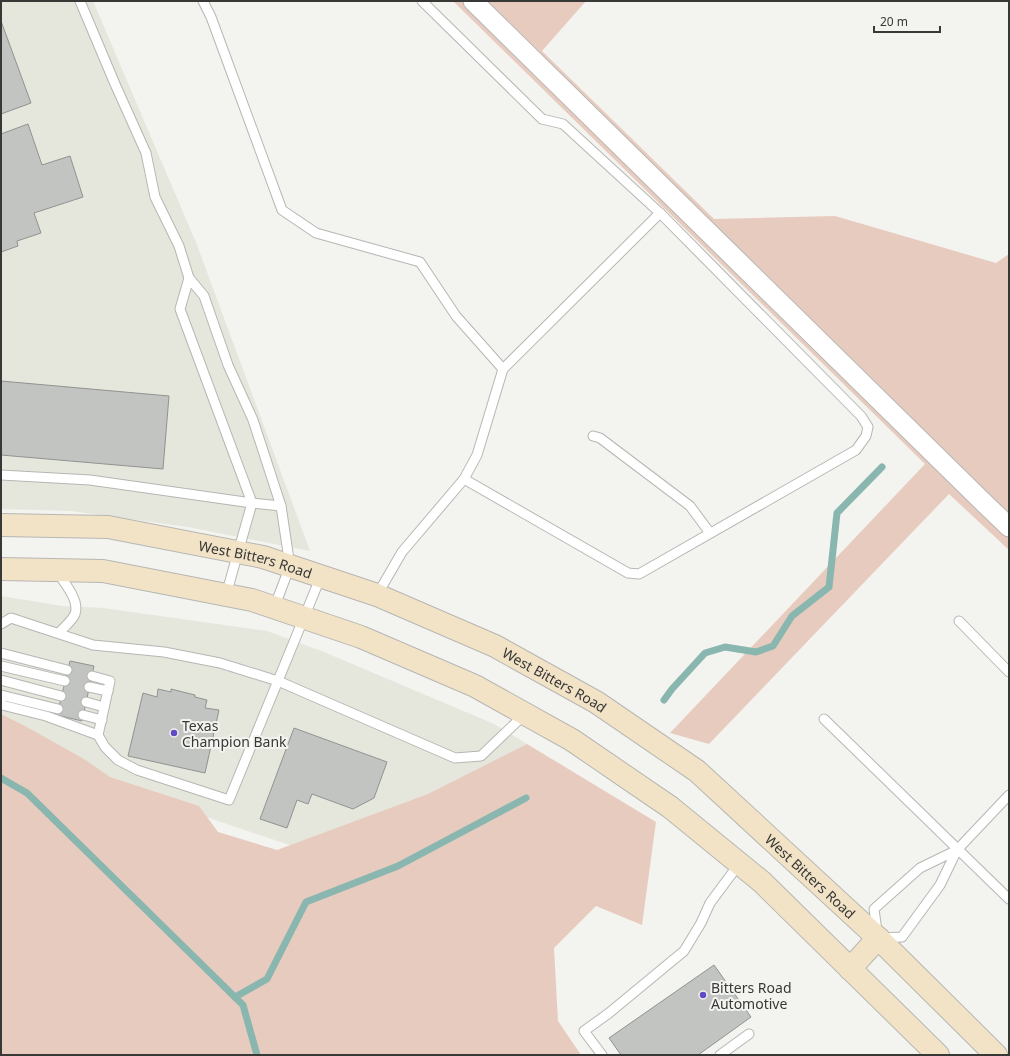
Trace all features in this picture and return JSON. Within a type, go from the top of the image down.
[{"type":"main road","name":"West Bitters Road","points":[[1,525],[108,527],[263,557],[376,595],[494,646],[596,702],[703,776],[878,938],[996,1055]]},
{"type":"main road","points":[[1,569],[103,572],[252,600],[361,637],[468,683],[572,740],[670,807],[762,882],[938,1055]]},
{"type":"main road","points":[[850,969],[878,938]]},
{"type":"street","points":[[472,1],[1009,527]]},
{"type":"lane","points":[[80,1],[115,84],[134,122],[146,153],[155,197],[179,246],[189,278],[204,296],[228,365],[253,420],[281,506],[290,566],[274,608]]},
{"type":"lane","points":[[203,1],[211,17],[282,210],[316,233],[420,262],[456,316],[503,369]]},
{"type":"lane","points":[[422,1],[542,119],[564,124],[660,213],[861,416],[868,427],[866,436],[856,450],[639,574],[628,573],[464,479]]},
{"type":"lane","points":[[376,595],[402,552],[464,479],[477,454],[503,369],[660,213]]},
{"type":"lane","points":[[189,278],[180,309],[252,503],[226,595]]},
{"type":"lane","points":[[593,436],[600,438],[690,506],[710,533]]},
{"type":"lane","points":[[1,475],[90,480],[281,506]]},
{"type":"lane","points":[[57,570],[75,603],[76,613],[72,620],[59,633]]},
{"type":"lane","points":[[1,701],[98,735],[105,747],[118,760],[137,770],[229,800],[321,576]]},
{"type":"lane","points":[[1,614],[93,645],[164,652],[220,663],[278,681],[455,758],[481,756],[525,714]]},
{"type":"lane","points":[[1,624],[11,618]]},
{"type":"lane","points":[[959,621],[1009,672]]},
{"type":"lane","points":[[1,653],[67,670]]},
{"type":"lane","points":[[1,666],[65,681]]},
{"type":"lane","points":[[92,676],[110,681],[98,735]]},
{"type":"lane","points":[[1,680],[61,696]]},
{"type":"lane","points":[[90,687],[108,691]]},
{"type":"lane","points":[[1,701],[58,709]]},
{"type":"lane","points":[[86,702],[104,707]]},
{"type":"lane","points":[[83,715],[102,720]]},
{"type":"lane","points":[[824,720],[1009,899]]},
{"type":"lane","points":[[957,850],[920,868],[874,910],[878,938],[902,937],[940,886],[957,850],[1009,795]]},
{"type":"lane","points":[[602,1055],[584,1031],[609,1014],[684,952],[701,923],[710,903],[739,864]]},
{"type":"lane","points":[[720,1055],[749,1034]]},
{"type":"shaded area","points":[[1,1],[93,1],[197,245],[310,551],[188,527],[71,511],[1,509]]},
{"type":"shaded area","points":[[453,1],[586,1],[542,51],[714,219],[835,216],[996,263],[1009,254],[1009,550],[949,494],[709,744],[670,733],[925,464]]},
{"type":"shaded area","points":[[1,596],[62,606],[103,608],[267,631],[324,652],[494,724],[527,744],[328,858],[103,782],[1,722]]},
{"type":"shaded area","points":[[1,714],[84,759],[110,777],[199,806],[218,832],[277,850],[428,794],[527,744],[656,822],[642,925],[596,906],[554,948],[558,1021],[581,1055],[1,1055]]},
{"type":"building","points":[[1,21],[31,103],[1,114]]},
{"type":"building","points":[[28,124],[42,165],[70,156],[83,197],[34,213],[41,233],[17,241],[18,246],[1,252],[1,134]]},
{"type":"building","points":[[1,381],[169,396],[163,469],[1,455]]},
{"type":"building","points":[[70,661],[94,666],[82,721],[57,715]]},
{"type":"building","name":"Texas Champion Bank","points":[[158,689],[171,692],[171,689],[195,695],[195,697],[207,700],[205,708],[219,710],[205,773],[128,756],[143,693],[157,697]]},
{"type":"building","points":[[294,728],[387,762],[374,798],[353,809],[312,794],[308,804],[297,800],[287,828],[260,819]]},
{"type":"building","name":"Bitters Road Automotive","points":[[714,965],[751,1017],[698,1055],[621,1055],[609,1038]]},
{"type":"waterway","points":[[664,700],[672,689],[705,653],[725,647],[756,652],[773,646],[792,616],[829,587],[837,513],[882,467]]},
{"type":"waterway","points":[[1,778],[27,793],[243,1005],[257,1055]]},
{"type":"waterway","points":[[235,997],[267,979],[306,902],[398,866],[526,798]]},
{"type":"place","name":"Texas Champion Bank","points":[[174,733]]},
{"type":"place","name":"Bitters Road Automotive","points":[[703,995]]}]
